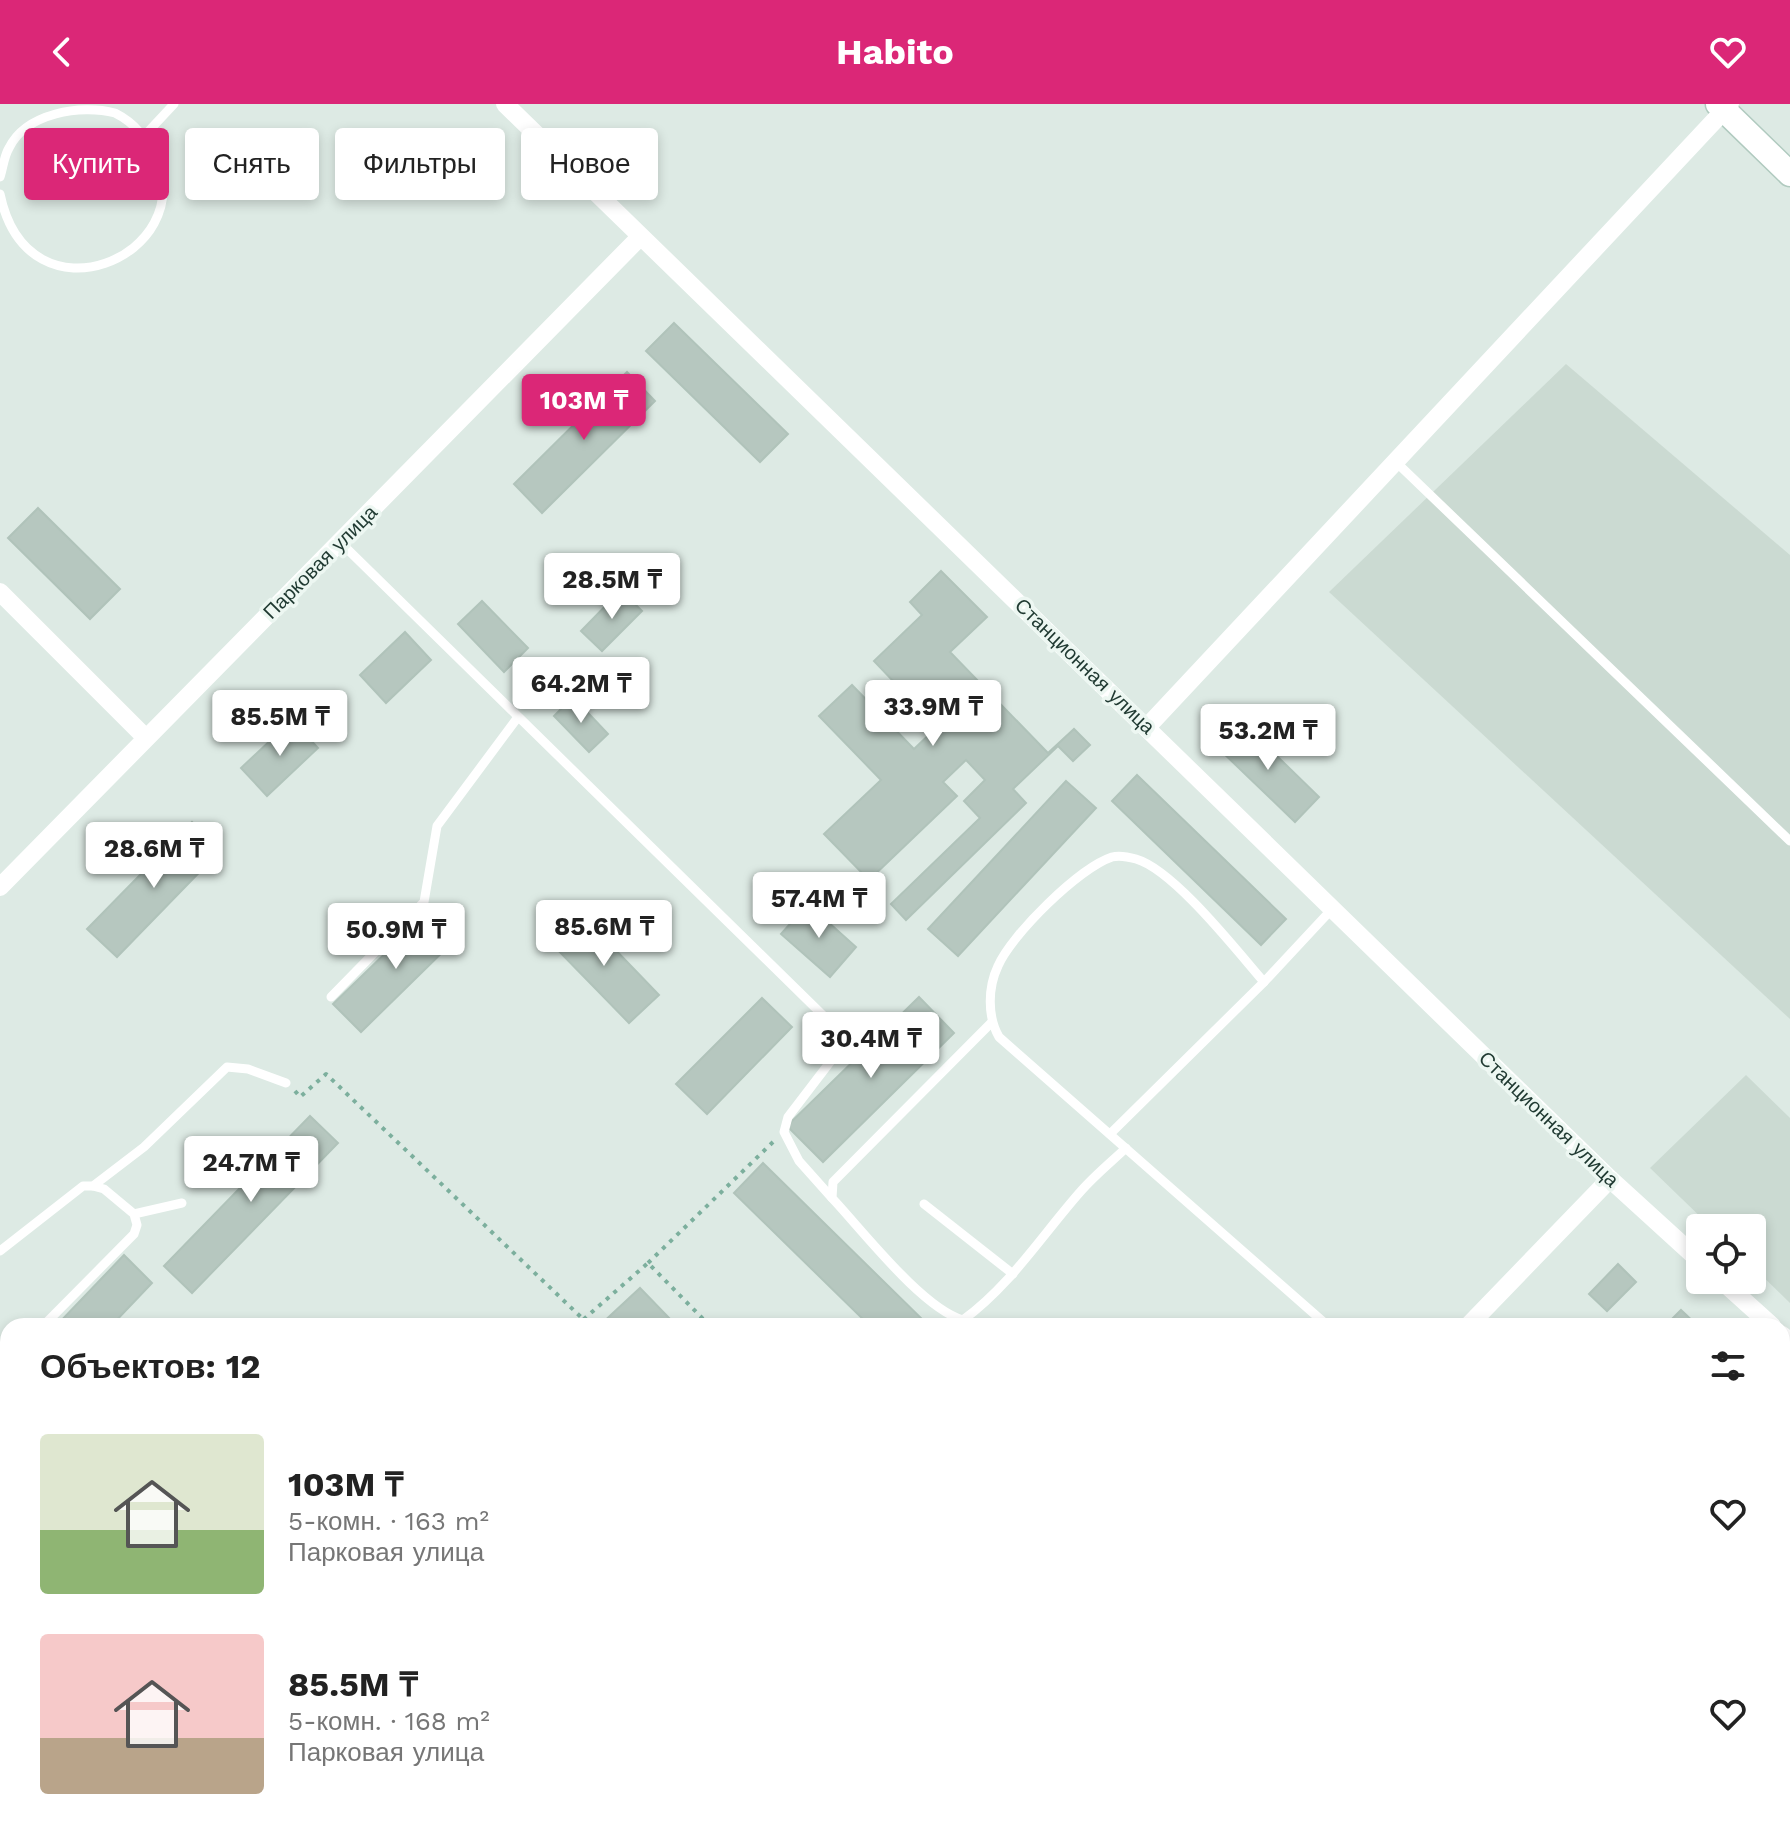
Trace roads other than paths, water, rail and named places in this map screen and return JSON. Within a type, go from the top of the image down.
[{"type":"main road","points":[[1724,106],[1790,174]]},
{"type":"street","name":"Станционная улица","points":[[505,104],[639,238],[1148,726],[1610,1179],[1686,1248]]},
{"type":"street","points":[[1148,726],[1397,463],[1724,106]]},
{"type":"street","name":"Парковая улица","points":[[0,887],[639,238]]},
{"type":"street","points":[[3,600],[146,738]]},
{"type":"street","points":[[1476,1318],[1610,1179]]},
{"type":"street","points":[[1737,1294],[1763,1318]]},
{"type":"lane","points":[[152,128],[174,104]]},
{"type":"lane","points":[[27,128],[37,118],[74,105],[113,112],[135,128]]},
{"type":"lane","points":[[0,177],[9,146],[24,131]]},
{"type":"lane","points":[[0,194],[6,223],[31,253],[67,269],[107,265],[140,245],[160,211],[161,200]]},
{"type":"lane","points":[[1397,463],[1790,841]]},
{"type":"lane","points":[[340,542],[839,1031],[840,1049],[788,1117],[784,1132],[799,1161],[832,1198],[947,1315],[957,1318]]},
{"type":"lane","points":[[331,997],[424,902],[437,826],[518,717]]},
{"type":"lane","points":[[1264,982],[1225,936],[1161,872],[1138,859],[1116,855],[1094,866],[1058,896],[1007,949],[996,968],[991,1023],[999,1037],[1319,1318]]},
{"type":"lane","points":[[1110,1134],[1264,982],[1333,908]]},
{"type":"lane","points":[[832,1198],[833,1182],[991,1023]]},
{"type":"lane","points":[[93,1186],[144,1147],[227,1067],[248,1069],[286,1083]]},
{"type":"lane","points":[[965,1318],[1013,1274],[1082,1190],[1126,1148]]},
{"type":"lane","points":[[0,1251],[83,1186],[104,1189],[134,1214],[137,1225],[134,1234],[51,1318]]},
{"type":"lane","points":[[134,1214],[182,1203]]},
{"type":"lane","points":[[924,1204],[1013,1274]]}]
